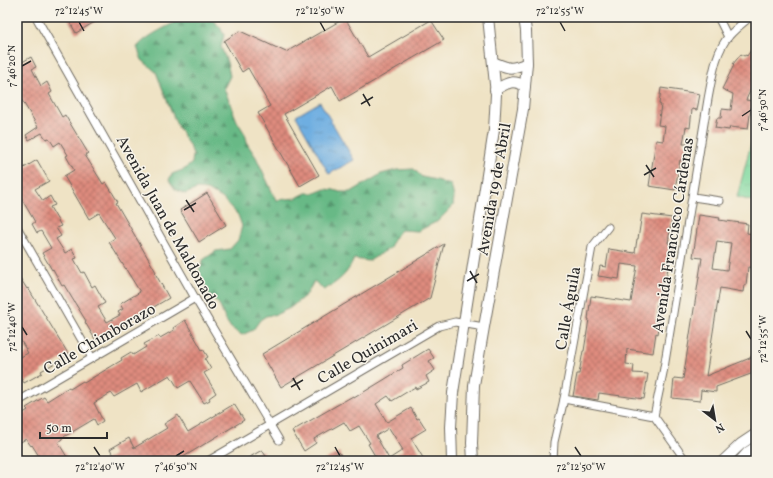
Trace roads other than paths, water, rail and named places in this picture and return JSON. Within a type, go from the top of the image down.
[{"type":"main road","name":"Avenida 19 de Abril","points":[[452,461],[451,427],[453,393],[494,130],[495,90],[488,17]]},
{"type":"main road","name":"Avenida 19 de Abril","points":[[473,461],[472,436],[474,385],[523,109],[527,63],[524,17]]},
{"type":"main road","points":[[493,62],[507,68],[514,68],[527,63]]},
{"type":"main road","points":[[495,90],[512,82],[525,86]]},
{"type":"main road","points":[[723,461],[741,444],[756,434]]},
{"type":"main road","points":[[740,461],[748,452],[756,447]]},
{"type":"street","name":"Avenida Juan de Maldonado","points":[[36,17],[195,298],[278,440]]},
{"type":"street","points":[[718,17],[728,37]]},
{"type":"street","name":"Avenida Francisco Cárdenas","points":[[654,416],[664,368],[715,64],[728,37],[750,17]]},
{"type":"street","points":[[693,197],[720,201]]},
{"type":"street","points":[[17,227],[92,358]]},
{"type":"street","name":"Calle Águila","points":[[553,461],[554,442],[564,399],[592,247],[608,227]]},
{"type":"street","name":"Calle Chimborazo","points":[[17,402],[195,298]]},
{"type":"street","name":"Calle Quinimari","points":[[208,461],[439,326],[455,322],[484,327]]},
{"type":"street","points":[[564,399],[654,416],[686,461]]},
{"type":"street","points":[[17,456],[20,461]]},
{"type":"water","points":[[320,102],[354,160],[329,174],[296,116]]}]
